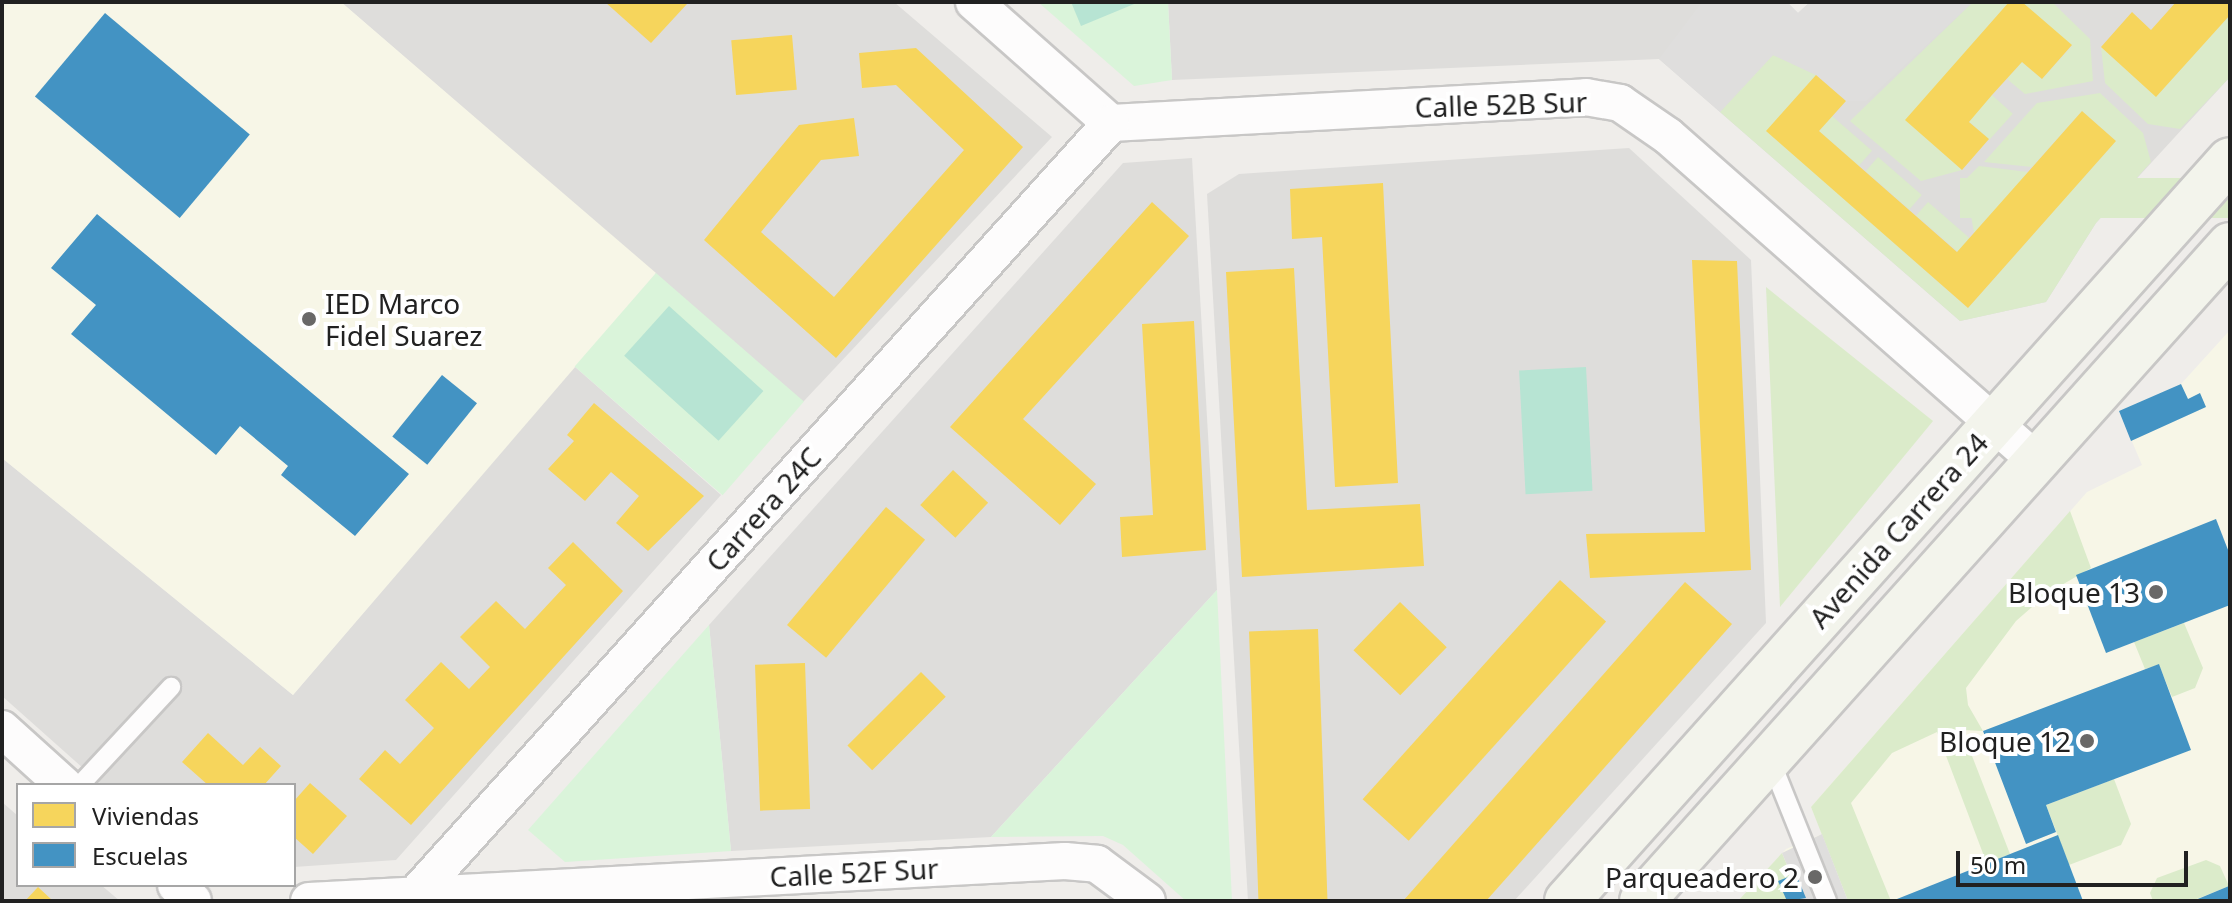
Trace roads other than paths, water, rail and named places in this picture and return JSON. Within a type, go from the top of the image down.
[{"type":"main road","name":"Avenida Carrera 24","points":[[1567,901],[2230,160]]},
{"type":"main road","name":"Avenida Carrera 24","points":[[1642,901],[2036,461],[2225,261]]},
{"type":"street","points":[[974,2],[1111,123]]},
{"type":"street","name":"Calle 52B Sur","points":[[1111,123],[1573,98],[1620,103],[1668,136],[2036,461]]},
{"type":"street","name":"Carrera 24C","points":[[415,895],[1111,123]]},
{"type":"street","points":[[2,729],[62,783]]},
{"type":"street","name":"Calle 52F Sur","points":[[309,901],[1065,861],[1097,864],[1147,901]]},
{"type":"street","points":[[178,887],[193,901]]},
{"type":"lane","points":[[82,783],[171,687]]},
{"type":"lane","points":[[1770,759],[1827,901]]},
{"type":"place","name":"IED Marco Fidel Suarez","points":[[309,319]]},
{"type":"place","name":"Bloque 13","points":[[2156,592]]},
{"type":"place","name":"Bloque 12","points":[[2087,741]]},
{"type":"place","name":"Parqueadero 2","points":[[1815,877]]}]
